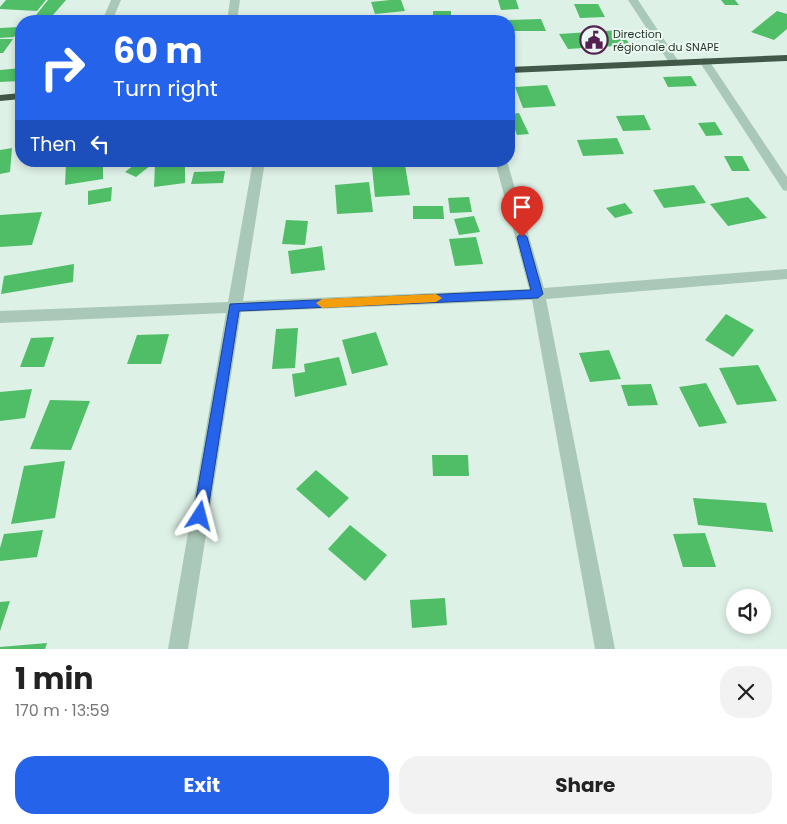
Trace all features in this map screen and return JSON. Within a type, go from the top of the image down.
[{"type":"highway","points":[[515,70],[704,60],[787,58]]},
{"type":"highway","points":[[0,98],[15,97]]},
{"type":"street","points":[[110,15],[116,0]]},
{"type":"street","points":[[233,15],[235,0]]},
{"type":"street","points":[[633,0],[674,62]]},
{"type":"street","points":[[704,60],[787,187]]},
{"type":"street","points":[[178,649],[258,167]]},
{"type":"street","points":[[503,167],[538,294],[605,649]]},
{"type":"street","points":[[0,317],[538,294],[787,274]]},
{"type":"building","points":[[6,0],[46,0],[37,11],[0,9]]},
{"type":"building","points":[[48,0],[66,0],[53,15],[36,15]]},
{"type":"building","points":[[401,0],[405,11],[375,14],[371,2]]},
{"type":"building","points":[[498,0],[516,0],[519,9],[501,10]]},
{"type":"building","points":[[721,0],[735,0],[739,5],[725,5]]},
{"type":"building","points":[[574,4],[598,4],[605,17],[580,18]]},
{"type":"building","points":[[433,11],[451,11],[451,15],[433,15]]},
{"type":"building","points":[[777,11],[787,14],[787,29],[774,40],[751,32]]},
{"type":"building","points":[[541,19],[546,31],[515,31],[515,20]]},
{"type":"building","points":[[15,27],[14,37],[0,38],[0,28]]},
{"type":"building","points":[[620,30],[630,45],[568,49],[559,34]]},
{"type":"building","points":[[0,39],[13,39],[3,53],[0,53]]},
{"type":"building","points":[[15,69],[15,81],[0,82],[0,70]]},
{"type":"building","points":[[691,76],[697,86],[668,87],[663,77]]},
{"type":"building","points":[[547,85],[556,106],[523,108],[515,87]]},
{"type":"building","points":[[515,113],[519,113],[529,134],[517,135],[515,130]]},
{"type":"building","points":[[644,115],[651,130],[623,131],[616,116]]},
{"type":"building","points":[[715,122],[723,135],[706,136],[698,123]]},
{"type":"building","points":[[617,138],[624,154],[583,156],[577,140]]},
{"type":"building","points":[[12,148],[10,172],[0,174],[0,150]]},
{"type":"building","points":[[724,156],[742,156],[750,171],[732,171]]},
{"type":"building","points":[[66,167],[103,167],[103,179],[65,185]]},
{"type":"building","points":[[131,167],[148,167],[136,177],[125,172]]},
{"type":"building","points":[[155,167],[185,167],[185,183],[154,187]]},
{"type":"building","points":[[372,167],[405,167],[410,195],[375,197]]},
{"type":"building","points":[[225,171],[223,183],[191,184],[194,172]]},
{"type":"building","points":[[369,182],[373,212],[337,214],[335,185]]},
{"type":"building","points":[[694,185],[706,203],[664,208],[653,190]]},
{"type":"building","points":[[112,187],[111,201],[88,205],[88,191]]},
{"type":"building","points":[[469,197],[472,212],[450,213],[448,198]]},
{"type":"building","points":[[748,197],[767,218],[728,226],[710,204]]},
{"type":"building","points":[[625,203],[633,213],[615,218],[606,208]]},
{"type":"building","points":[[413,206],[443,206],[444,219],[413,219]]},
{"type":"building","points":[[42,212],[32,245],[0,247],[0,215]]},
{"type":"building","points":[[474,216],[480,232],[459,235],[454,219]]},
{"type":"building","points":[[286,220],[308,221],[305,245],[282,244]]},
{"type":"building","points":[[476,237],[483,264],[455,266],[449,239]]},
{"type":"building","points":[[322,246],[325,270],[291,274],[288,251]]},
{"type":"building","points":[[74,264],[73,282],[1,294],[4,276]]},
{"type":"building","points":[[726,314],[754,330],[733,357],[705,340]]},
{"type":"building","points":[[298,328],[295,368],[272,369],[276,329]]},
{"type":"building","points":[[376,332],[388,365],[352,374],[342,340]]},
{"type":"building","points":[[169,334],[161,364],[127,364],[137,335]]},
{"type":"building","points":[[54,337],[44,367],[20,367],[31,338]]},
{"type":"building","points":[[609,350],[621,379],[590,382],[579,353]]},
{"type":"building","points":[[339,357],[347,385],[295,397],[292,374],[305,372],[304,364]]},
{"type":"building","points":[[758,365],[777,401],[737,405],[719,368]]},
{"type":"building","points":[[706,383],[727,423],[699,427],[679,387]]},
{"type":"building","points":[[651,384],[658,405],[628,406],[621,385]]},
{"type":"building","points":[[32,389],[25,418],[0,421],[0,392]]},
{"type":"building","points":[[50,400],[90,401],[71,450],[30,449]]},
{"type":"building","points":[[432,455],[468,455],[469,476],[433,476]]},
{"type":"building","points":[[65,461],[55,518],[11,524],[24,466]]},
{"type":"building","points":[[316,470],[349,498],[329,518],[296,489]]},
{"type":"building","points":[[693,498],[766,503],[773,532],[698,525]]},
{"type":"building","points":[[350,525],[387,555],[365,581],[328,549]]},
{"type":"building","points":[[43,530],[37,557],[0,561],[0,548],[4,534]]},
{"type":"building","points":[[705,533],[716,567],[683,567],[673,534]]},
{"type":"building","points":[[445,598],[447,625],[412,628],[410,600]]},
{"type":"building","points":[[10,601],[0,631],[0,602]]},
{"type":"building","points":[[47,643],[45,649],[0,649],[0,647]]},
{"type":"slow traffic","points":[[322,303],[436,298]]},
{"type":"place","name":"Direction régionale du SNAPE","points":[[594,40]]},
{"type":"route","points":[[200,516],[234,307],[538,294],[522,237]]}]
